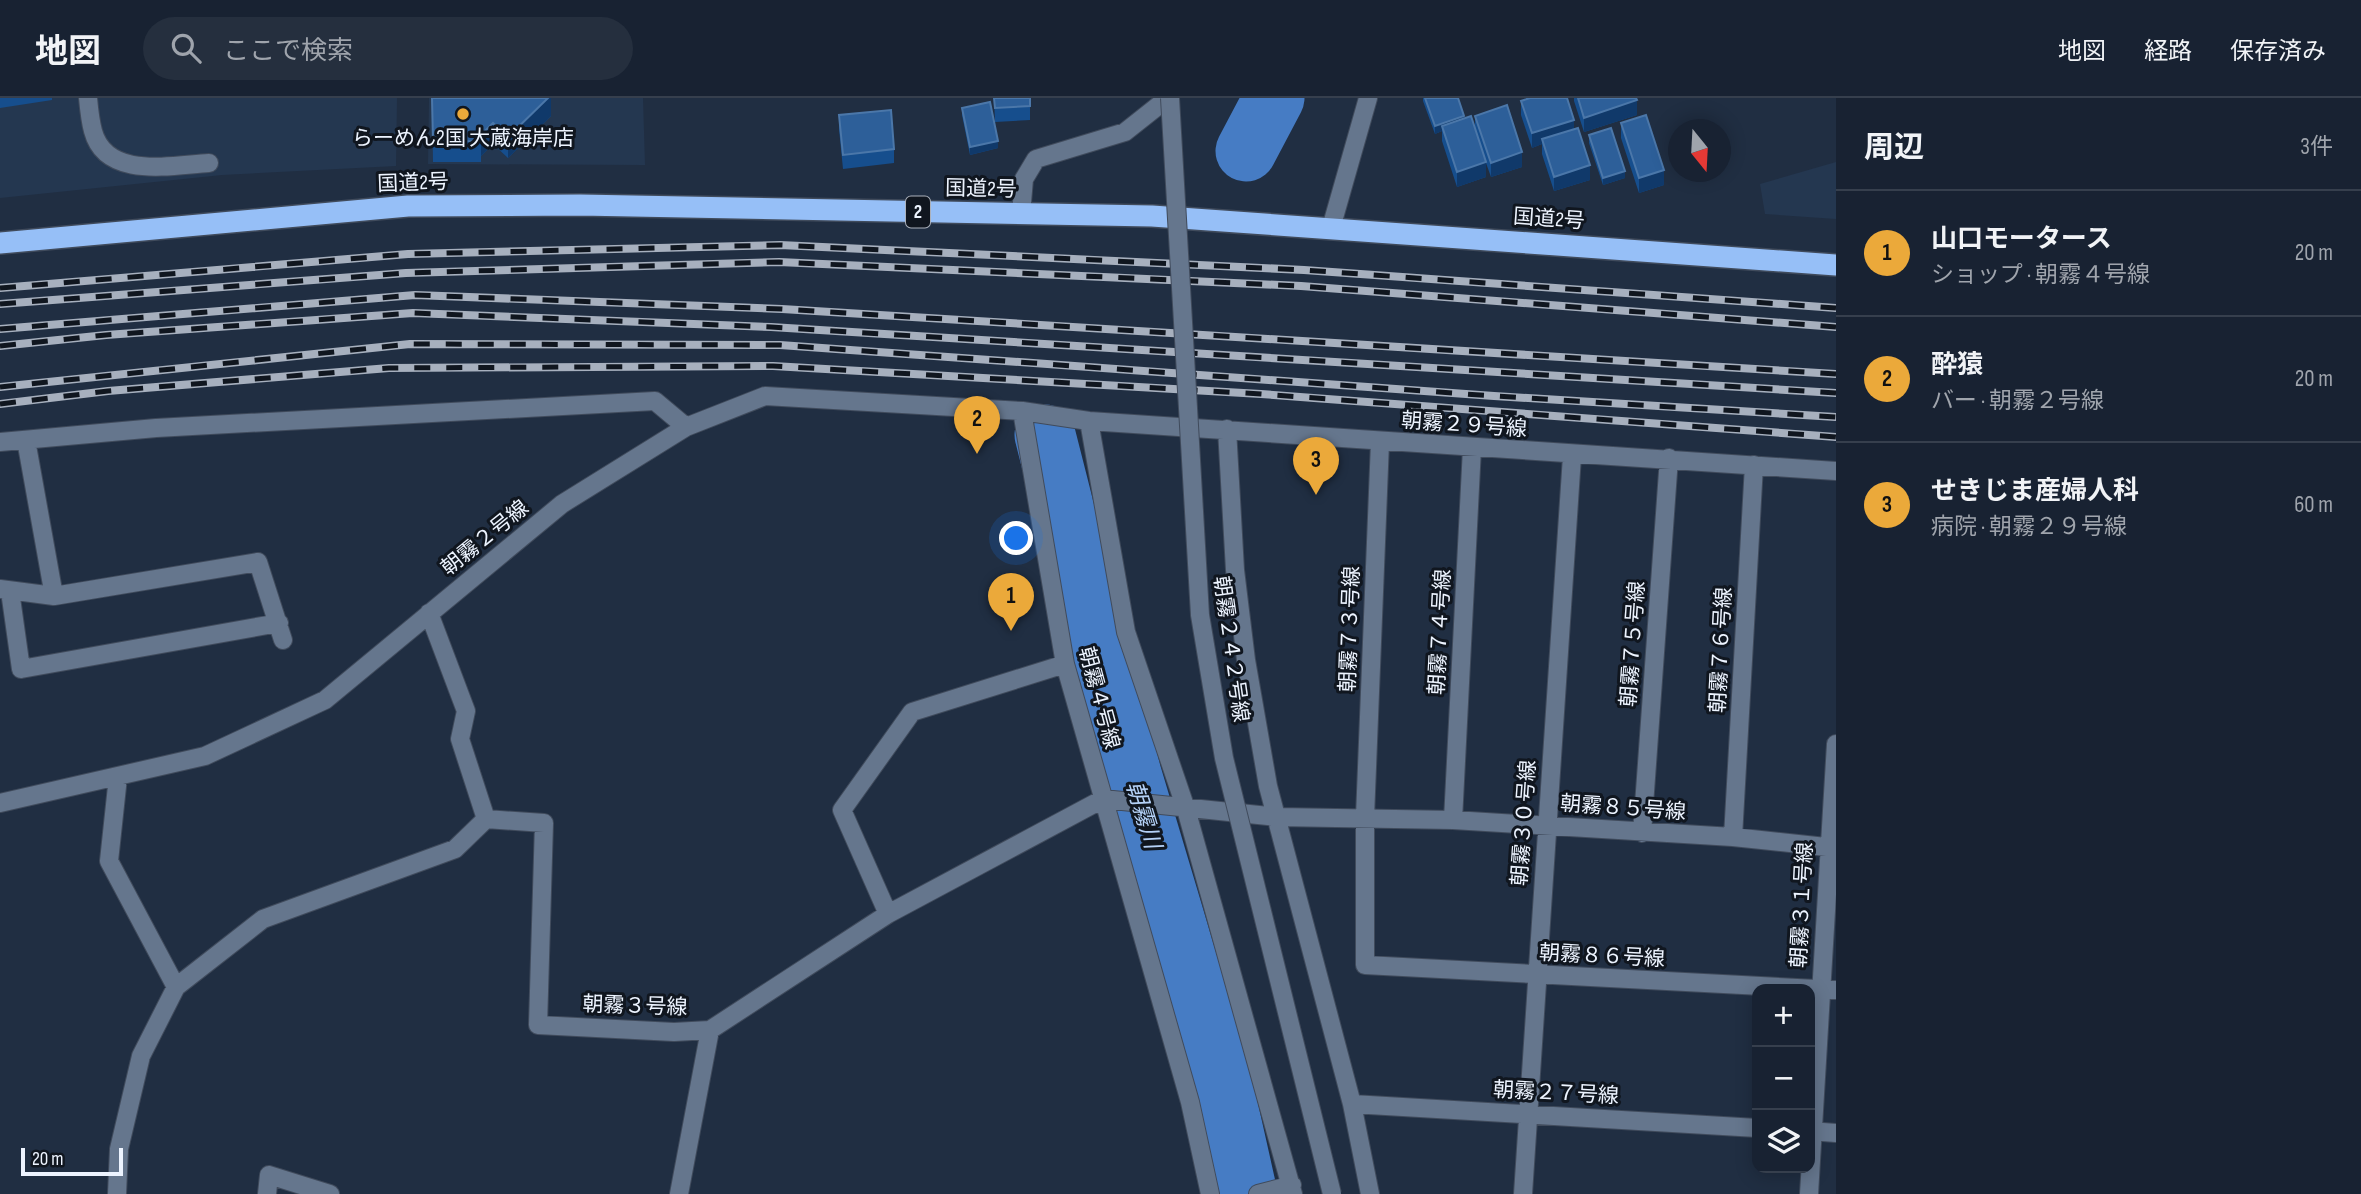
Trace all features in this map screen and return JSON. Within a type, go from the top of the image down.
[{"type":"highway","name":"国道2号","points":[[0,243],[408,205],[580,205],[1152,216],[1836,265]]},
{"type":"street","points":[[88,98],[93,133],[101,147],[115,159],[138,167],[209,163]]},
{"type":"street","points":[[1021,214],[1024,178],[1036,159],[1125,132],[1169,98]]},
{"type":"street","name":"朝霧２４２号線","points":[[1169,98],[1200,615],[1224,758],[1332,1194]]},
{"type":"street","points":[[1331,228],[1368,98]]},
{"type":"street","name":"朝霧２号線","points":[[0,803],[205,756],[325,700],[562,504],[685,427],[765,396],[1030,413],[1069,419]]},
{"type":"street","points":[[0,442],[170,427],[655,401],[685,427]]},
{"type":"street","name":"朝霧４号線","points":[[1030,413],[1065,664],[1108,800],[1189,1102],[1210,1194]]},
{"type":"street","name":"朝霧２９号線","points":[[1069,419],[1572,456],[1669,458],[1836,471]]},
{"type":"street","points":[[1089,421],[1126,632],[1186,809],[1293,1189],[1264,1193]]},
{"type":"street","points":[[1227,429],[1235,570],[1246,660],[1268,786],[1352,1104],[1370,1194]]},
{"type":"street","points":[[26,440],[54,597]]},
{"type":"street","name":"朝霧７３号線","points":[[1365,817],[1380,442]]},
{"type":"street","name":"朝霧７４号線","points":[[1453,820],[1472,448]]},
{"type":"street","name":"朝霧３０号線","points":[[1523,1194],[1572,456]]},
{"type":"street","name":"朝霧７５号線","points":[[1643,833],[1669,458]]},
{"type":"street","name":"朝霧７６号線","points":[[1733,837],[1754,465]]},
{"type":"street","points":[[258,562],[281,631],[21,668],[9,645],[5,590],[54,597],[258,562]]},
{"type":"street","points":[[117,1194],[119,1149],[141,1056],[176,987],[262,919],[456,849],[486,819],[460,739],[466,711],[429,613]]},
{"type":"street","points":[[888,914],[842,810],[912,712],[1065,664]]},
{"type":"street","name":"朝霧３１号線","points":[[1814,1110],[1828,989],[1836,744]]},
{"type":"street","points":[[118,777],[109,861],[176,987]]},
{"type":"street","points":[[1108,800],[1186,809]]},
{"type":"street","name":"朝霧３号線","points":[[486,819],[544,823],[538,1025],[674,1032],[710,1031],[888,914],[1108,800]]},
{"type":"street","name":"朝霧８５号線","points":[[1186,809],[1278,817],[1365,817],[1547,825],[1733,837],[1832,848]]},
{"type":"street","name":"朝霧８６号線","points":[[1365,817],[1365,965],[1828,989]]},
{"type":"street","points":[[679,1194],[710,1031]]},
{"type":"street","name":"朝霧２７号線","points":[[1352,1104],[1752,1128]]},
{"type":"street","points":[[1815,1131],[1836,1132]]},
{"type":"street","name":"朝霧３１号線","points":[[1809,1194],[1810,1173]]},
{"type":"street","points":[[267,1194],[269,1175],[330,1194]]},
{"type":"shaded area","points":[[0,98],[397,98],[396,166],[222,175],[0,198]]},
{"type":"shaded area","points":[[429,98],[643,98],[645,165],[428,164]]},
{"type":"shaded area","points":[[1836,162],[1836,219],[1765,214],[1760,184]]},
{"type":"building","points":[[432,98],[548,98],[508,137],[493,123],[481,135],[481,141],[433,142]]},
{"type":"building","points":[[994,98],[1030,98],[1030,106],[995,108]]},
{"type":"building","points":[[1425,98],[1458,98],[1464,116],[1435,126]]},
{"type":"building","points":[[1530,98],[1567,98],[1574,120],[1532,133],[1521,101]]},
{"type":"building","points":[[1578,98],[1636,98],[1637,100],[1584,118]]},
{"type":"building","points":[[990,102],[998,141],[970,147],[962,108]]},
{"type":"building","points":[[1507,105],[1522,152],[1491,163],[1475,116]]},
{"type":"building","points":[[891,110],[894,149],[843,155],[839,115]]},
{"type":"building","points":[[1646,115],[1664,170],[1639,178],[1621,123]]},
{"type":"building","points":[[1471,116],[1486,162],[1457,172],[1442,126]]},
{"type":"building","points":[[1578,128],[1590,165],[1554,177],[1542,139]]},
{"type":"building","points":[[1611,128],[1625,171],[1603,178],[1589,135]]},
{"type":"waterway","name":"朝霧川","points":[[1246,151],[1274,98]]},
{"type":"waterway","name":"朝霧川","points":[[1045,435],[1131,774],[1219,1069],[1247,1194]]},
{"type":"railway","points":[[0,288],[408,254],[780,245],[1304,270],[1836,308]]},
{"type":"railway","points":[[0,304],[406,273],[779,262],[1301,286],[1836,327]]},
{"type":"railway","points":[[0,329],[415,295],[782,309],[1836,374]]},
{"type":"railway","points":[[0,346],[106,335],[413,313],[771,327],[1836,393]]},
{"type":"railway","points":[[0,387],[410,344],[780,345],[1494,396],[1836,417]]},
{"type":"railway","points":[[0,404],[108,391],[389,368],[773,366],[1261,394],[1836,437]]},
{"type":"place","name":"らーめん2国 大蔵海岸店","points":[[463,114]]},
{"type":"place","name":"酔猿","points":[[977,454]]},
{"type":"place","name":"せきじま産婦人科","points":[[1316,495]]},
{"type":"place","name":"山口モータース","points":[[1011,631]]}]
